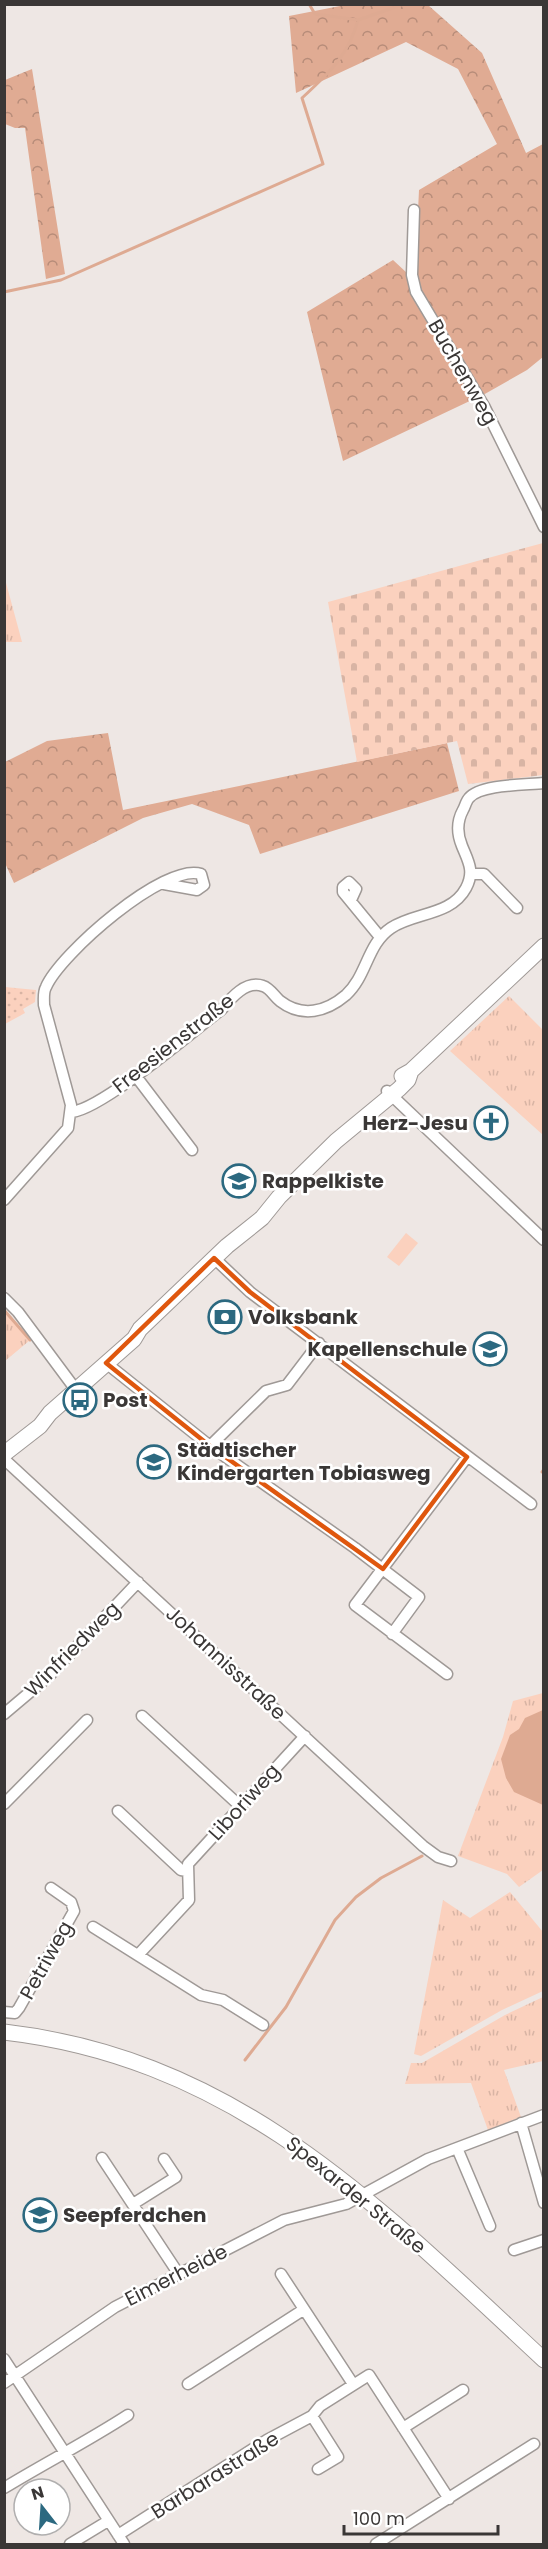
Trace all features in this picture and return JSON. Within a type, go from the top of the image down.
[{"type":"main road","points":[[4,1454],[23,1437],[35,1421],[50,1413],[135,1339],[140,1329],[227,1246],[254,1226],[279,1197],[543,946]]},
{"type":"main road","name":"Spexarder Straße","points":[[4,2032],[68,2041],[135,2060],[176,2076],[217,2096],[282,2136],[363,2196],[543,2360]]},
{"type":"street","name":"Buchenweg","points":[[414,210],[412,275],[416,292],[484,406],[543,527]]},
{"type":"street","points":[[351,900],[380,937],[402,922],[445,908],[457,901],[472,874],[459,835],[459,819],[469,797],[481,789],[543,783]]},
{"type":"street","points":[[472,874],[484,874],[517,908]]},
{"type":"street","points":[[4,1200],[68,1128],[72,1112],[44,1005],[44,990],[51,977],[85,939],[111,915],[164,884]]},
{"type":"street","name":"Freesienstraße","points":[[72,1112],[85,1110],[135,1075],[222,1009],[232,997],[252,985],[262,985],[290,1008],[309,1012],[332,1006],[347,994],[361,976],[380,937]]},
{"type":"street","points":[[135,1075],[192,1150]]},
{"type":"street","points":[[389,1093],[543,1240]]},
{"type":"street","points":[[214,1258],[250,1292],[531,1504]]},
{"type":"street","points":[[4,1298],[18,1311],[76,1390]]},
{"type":"street","points":[[210,1446],[266,1391],[286,1385],[319,1343]]},
{"type":"street","points":[[107,1362],[210,1446],[419,1597],[392,1634]]},
{"type":"street","points":[[447,1674],[355,1605],[467,1457]]},
{"type":"street","name":"Johannisstraße","points":[[4,1459],[423,1846],[438,1857],[451,1861]]},
{"type":"street","name":"Winfriedweg","points":[[4,1714],[50,1676],[138,1582]]},
{"type":"street","points":[[142,1716],[240,1806]]},
{"type":"street","points":[[4,1804],[87,1720]]},
{"type":"street","name":"Liboriweg","points":[[187,1871],[188,1864],[305,1736]]},
{"type":"street","points":[[118,1811],[181,1870],[187,1871],[190,1892],[189,1900],[138,1955]]},
{"type":"street","name":"Petriweg","points":[[4,2012],[15,2013],[19,2008],[74,1911],[71,1902],[51,1888]]},
{"type":"street","points":[[93,1927],[201,1995],[223,2000],[263,2025]]},
{"type":"street","name":"Eimerheide","points":[[4,2383],[115,2307],[284,2220],[337,2208],[428,2159],[543,2115]]},
{"type":"street","points":[[520,2123],[543,2203]]},
{"type":"street","points":[[457,2148],[490,2226]]},
{"type":"street","points":[[102,2158],[178,2273]]},
{"type":"street","points":[[133,2204],[176,2177],[164,2159]]},
{"type":"street","points":[[514,2250],[543,2240]]},
{"type":"street","points":[[281,2274],[353,2384]]},
{"type":"street","points":[[188,2384],[303,2310]]},
{"type":"street","points":[[4,2358],[121,2540]]},
{"type":"street","name":"Barbarastraße","points":[[121,2540],[267,2440],[312,2416],[321,2406],[369,2375],[403,2428]]},
{"type":"street","points":[[448,2499],[403,2428],[463,2390]]},
{"type":"street","points":[[4,2488],[66,2452],[79,2447],[128,2415]]},
{"type":"street","points":[[312,2416],[338,2457],[318,2469]]},
{"type":"street","points":[[376,2544],[534,2444]]},
{"type":"street","points":[[70,2544],[108,2521]]},
{"type":"highlighted area","points":[[214,1258],[250,1292],[467,1457],[383,1569],[210,1446],[106,1363]]},
{"type":"green space","points":[[345,5],[428,5],[482,53],[526,153],[543,144],[543,357],[527,370],[483,395],[419,291],[415,274],[419,190],[497,144],[458,69],[406,42],[296,93],[289,16]]},
{"type":"green space","points":[[32,69],[65,274],[46,279],[25,128],[15,128],[5,124],[5,80]]},
{"type":"green space","points":[[393,260],[407,273],[411,292],[474,399],[343,461],[307,312]]},
{"type":"green space","points":[[543,543],[543,775],[468,784],[457,741],[357,762],[328,602]]},
{"type":"green space","points":[[5,579],[22,642],[5,642]]},
{"type":"green space","points":[[108,733],[123,810],[447,743],[459,791],[260,854],[249,825],[192,804],[143,818],[14,883],[5,863],[5,762],[47,741]]},
{"type":"green space","points":[[5,987],[36,990],[35,1002],[23,1009],[25,1013],[5,1024]]},
{"type":"green space","points":[[509,996],[543,1030],[543,1135],[450,1051]]},
{"type":"green space","points":[[406,1233],[418,1243],[399,1266],[387,1257]]},
{"type":"green space","points":[[5,1311],[29,1341],[5,1361]]},
{"type":"green space","points":[[543,1693],[543,1870],[519,1887],[507,1874],[458,1856],[503,1737],[513,1701]]},
{"type":"green space","points":[[510,1892],[543,1932],[543,1991],[502,2010],[421,2056],[414,2054],[443,1900],[470,1918]]},
{"type":"green space","points":[[543,1997],[543,2061],[504,2070],[521,2117],[488,2130],[471,2083],[405,2084],[411,2063],[422,2063],[505,2015]]},
{"type":"shaded area","points":[[544,1710],[543,1805],[514,1792],[506,1778],[501,1759],[510,1735],[519,1729],[525,1718]]},
{"type":"waterway","points":[[309,4],[315,14],[358,20],[404,4]]},
{"type":"waterway","points":[[4,292],[61,280],[323,164],[302,98],[329,72],[343,54],[358,20]]},
{"type":"waterway","points":[[4,1310],[30,1340]]},
{"type":"waterway","points":[[245,2060],[286,2007],[335,1920],[356,1897],[381,1878],[422,1856]]},
{"type":"place","name":"Herz-Jesu","points":[[491,1123]]},
{"type":"place","name":"Rappelkiste","points":[[239,1181]]},
{"type":"place","name":"Volksbank","points":[[225,1317]]},
{"type":"place","name":"Kapellenschule","points":[[490,1349]]},
{"type":"place","name":"Post","points":[[80,1400]]},
{"type":"place","name":"Städtischer Kindergarten Tobiasweg","points":[[154,1462]]},
{"type":"place","name":"Seepferdchen","points":[[40,2215]]}]
